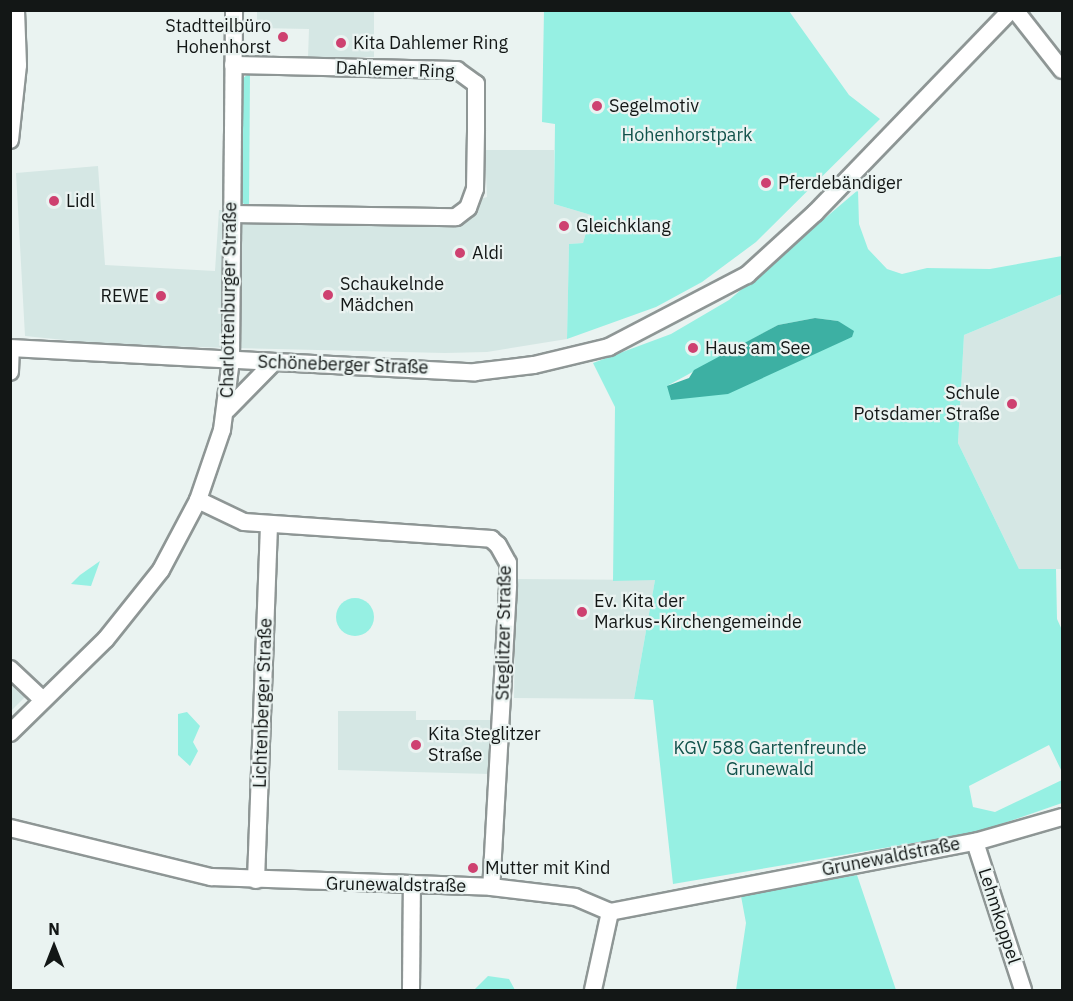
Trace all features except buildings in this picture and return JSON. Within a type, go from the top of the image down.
[{"type":"street","points":[[10,140],[18,65],[16,10]]},
{"type":"street","name":"Charlottenburger Straße","points":[[10,733],[135,606],[198,500],[226,411],[231,360],[234,10]]},
{"type":"street","points":[[1013,10],[1062,70]]},
{"type":"street","name":"Schöneberger Straße","points":[[11,349],[53,352],[64,358],[136,363],[231,360],[455,369],[547,359],[577,353],[640,331],[701,300],[759,260],[1013,10]]},
{"type":"street","name":"Dahlemer Ring","points":[[232,214],[456,217],[468,208],[475,189],[476,129],[476,84],[457,70],[233,65]]},
{"type":"street","points":[[10,372],[11,349]]},
{"type":"street","points":[[226,411],[274,362]]},
{"type":"street","name":"Steglitzer Straße","points":[[198,500],[244,522],[491,539],[498,545],[508,563],[508,587],[490,887]]},
{"type":"street","name":"Lichtenberger Straße","points":[[256,880],[270,525]]},
{"type":"street","points":[[10,669],[43,700]]},
{"type":"street","name":"Grunewaldstraße","points":[[10,828],[211,877],[490,887],[575,897],[610,912],[975,842],[1062,817]]},
{"type":"street","name":"Lehmkoppel","points":[[975,842],[1023,990]]},
{"type":"street","points":[[411,990],[412,885]]},
{"type":"street","points":[[592,990],[610,912]]},
{"type":"shaded area","name":"Kita Dahlemer Ring","points":[[257,11],[374,11],[374,57],[308,57],[309,29],[257,28]]},
{"type":"shaded area","points":[[485,150],[554,150],[554,204],[591,215],[583,243],[569,244],[567,339],[487,352],[445,353],[113,345],[25,336],[16,173],[98,166],[105,265],[215,271],[219,210],[450,208],[487,197]]},
{"type":"shaded area","name":"Schule Potsdamer Straße","points":[[1062,294],[1062,569],[1019,569],[958,443],[964,335]]},
{"type":"shaded area","points":[[815,318],[838,321],[854,331],[852,337],[728,394],[671,400],[667,386],[689,378],[694,370],[778,325]]},
{"type":"shaded area","name":"Ev. Kita der Markus-Kirchengemeinde","points":[[516,579],[655,580],[634,699],[514,698]]},
{"type":"shaded area","points":[[10,677],[25,697],[11,711],[10,711]]},
{"type":"shaded area","name":"Kita Steglitzer Straße","points":[[338,711],[416,711],[416,720],[495,720],[490,774],[338,770]]},
{"type":"green space","name":"Hohenhorstpark","points":[[544,10],[789,11],[849,95],[880,119],[756,242],[702,282],[656,307],[567,339],[569,244],[583,243],[591,215],[554,204],[555,124],[542,122]]},
{"type":"green space","points":[[250,72],[249,208],[238,199],[239,82]]},
{"type":"green space","name":"KGV 588 Gartenfreunde Grunewald","points":[[858,190],[859,224],[868,249],[887,269],[902,274],[927,268],[990,269],[1062,256],[1062,294],[964,335],[958,443],[1019,569],[1056,569],[1057,619],[1062,630],[1062,772],[1049,745],[969,786],[973,807],[995,812],[1062,780],[1062,803],[978,832],[673,884],[653,700],[634,699],[655,580],[613,581],[615,407],[593,363],[671,334],[729,300]],"holes":[[[815,318],[838,321],[852,337],[667,386],[778,325]]]},
{"type":"green space","points":[[100,561],[91,586],[71,584],[80,575]]},
{"type":"green space","points":[[355,598],[362,599],[368,604],[373,610],[373,624],[368,630],[362,635],[355,636],[348,635],[342,630],[337,624],[336,617],[337,610],[342,604],[348,599]]},
{"type":"green space","points":[[187,712],[200,726],[193,742],[198,751],[190,766],[178,755],[178,714]]},
{"type":"green space","points":[[857,875],[896,990],[736,990],[746,923],[741,896]]},
{"type":"green space","points":[[488,976],[509,979],[515,990],[474,990]]},
{"type":"place","name":"Stadtteilbüro Hohenhorst","points":[[283,37]]},
{"type":"place","name":"Kita Dahlemer Ring","points":[[341,43]]},
{"type":"place","name":"Segelmotiv","points":[[597,106]]},
{"type":"place","name":"Pferdebändiger","points":[[766,183]]},
{"type":"place","name":"Lidl","points":[[54,201]]},
{"type":"place","name":"Gleichklang","points":[[564,226]]},
{"type":"place","name":"Aldi","points":[[460,253]]},
{"type":"place","name":"Schaukelnde Mädchen","points":[[328,295]]},
{"type":"place","name":"REWE","points":[[161,296]]},
{"type":"place","name":"Haus am See","points":[[693,348]]},
{"type":"place","name":"Schule Potsdamer Straße","points":[[1012,404]]},
{"type":"place","name":"Ev. Kita der Markus-Kirchengemeinde","points":[[582,612]]},
{"type":"place","name":"Kita Steglitzer Straße","points":[[416,745]]},
{"type":"place","name":"Mutter mit Kind","points":[[473,868]]}]
